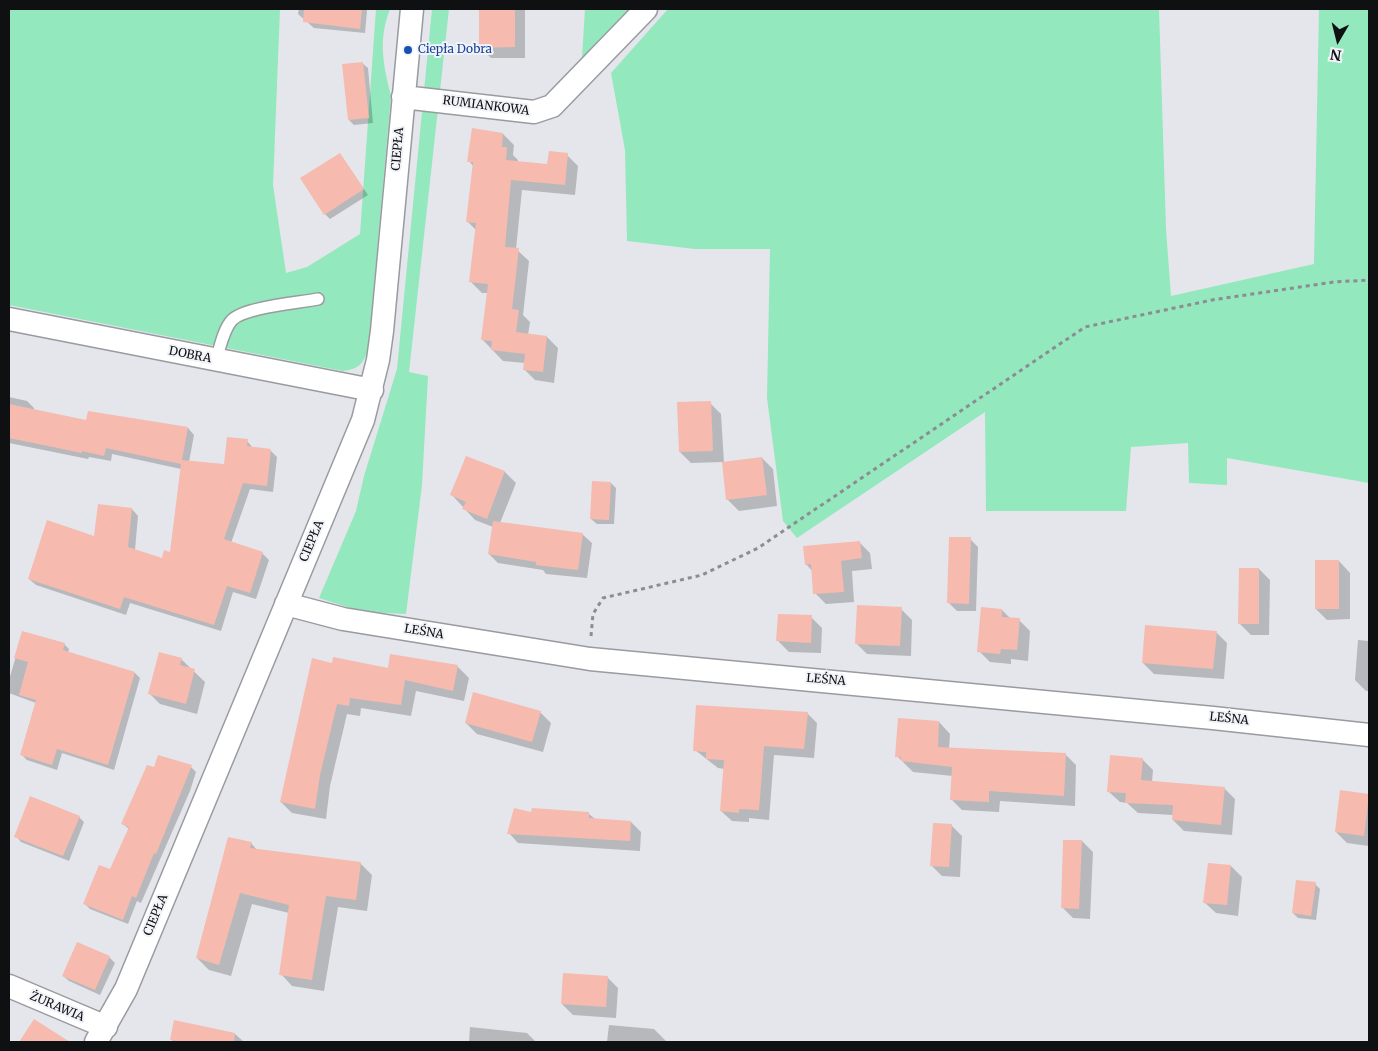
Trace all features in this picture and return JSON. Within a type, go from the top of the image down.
[{"type":"street","name":"CIEPŁA","points":[[101,1035],[126,989],[354,445],[372,390],[382,331],[412,9]]},
{"type":"street","name":"RUMIANKOWA","points":[[403,97],[534,112],[552,106],[646,9]]},
{"type":"street","name":"DOBRA","points":[[9,319],[372,390]]},
{"type":"street","name":"LEŚNA","points":[[286,604],[343,619],[590,659],[1203,716],[1369,736]]},
{"type":"street","name":"ŻURAWIA","points":[[9,986],[101,1035]]},
{"type":"lane","points":[[216,360],[227,327],[236,317],[253,311],[318,299]]},
{"type":"path","points":[[590,659],[593,614],[603,598],[702,576],[758,548],[1085,327],[1212,300],[1334,282],[1369,280]]},
{"type":"green space","points":[[9,9],[280,9],[273,185],[286,273],[307,267],[360,234],[376,9],[390,9],[384,31],[383,52],[391,96],[368,351],[359,366],[343,371],[9,305]]},
{"type":"green space","points":[[432,9],[449,9],[409,372],[428,376],[422,485],[406,614],[363,612],[319,598],[356,511],[364,476],[397,369]]},
{"type":"green space","points":[[585,9],[629,9],[582,58]]},
{"type":"green space","points":[[668,9],[1159,9],[1166,229],[1171,296],[1314,264],[1319,9],[1369,9],[1369,483],[1227,458],[1227,485],[1189,483],[1188,443],[1131,447],[1126,511],[986,511],[985,412],[797,538],[783,521],[767,398],[770,249],[695,249],[627,241],[625,150],[611,73]]},
{"type":"building","points":[[304,9],[362,9],[360,29],[303,22]]},
{"type":"building","points":[[479,9],[515,9],[515,47],[479,48]]},
{"type":"building","points":[[363,62],[369,118],[348,120],[342,64]]},
{"type":"building","points":[[472,128],[503,133],[502,147],[507,147],[506,160],[547,164],[549,151],[568,153],[565,185],[511,180],[505,247],[519,248],[512,309],[519,310],[516,332],[547,336],[543,372],[523,370],[525,354],[491,350],[492,341],[481,340],[488,284],[469,282],[476,223],[466,222],[473,162],[467,162]]},
{"type":"building","points":[[340,153],[364,189],[324,215],[300,178]]},
{"type":"building","points":[[711,401],[713,451],[679,452],[677,402]]},
{"type":"building","points":[[9,404],[86,420],[88,411],[188,427],[182,460],[224,464],[227,437],[248,439],[247,446],[271,449],[267,486],[243,483],[224,539],[263,552],[250,593],[227,586],[214,625],[124,597],[120,609],[28,579],[47,520],[94,536],[98,504],[132,508],[128,547],[162,558],[164,550],[170,552],[181,464],[106,448],[104,456],[9,438]]},
{"type":"building","points":[[466,456],[505,471],[487,519],[462,509],[466,502],[450,495]]},
{"type":"building","points":[[762,457],[767,495],[726,500],[722,462]]},
{"type":"building","points":[[592,481],[611,482],[609,520],[590,519]]},
{"type":"building","points":[[493,521],[583,533],[578,570],[536,565],[536,562],[488,554]]},
{"type":"building","points":[[949,537],[971,537],[969,604],[947,603]]},
{"type":"building","points":[[860,541],[862,558],[841,561],[844,592],[813,594],[811,564],[805,565],[803,546]]},
{"type":"building","points":[[1315,560],[1339,560],[1339,609],[1315,609]]},
{"type":"building","points":[[1239,568],[1259,568],[1259,624],[1238,624]]},
{"type":"building","points":[[857,605],[902,607],[900,646],[855,644]]},
{"type":"building","points":[[981,607],[1002,609],[1002,617],[1020,618],[1017,650],[1001,649],[1000,654],[977,652]]},
{"type":"building","points":[[778,614],[812,615],[811,643],[776,641]]},
{"type":"building","points":[[1145,625],[1217,631],[1213,669],[1142,663]]},
{"type":"building","points":[[22,631],[65,643],[63,650],[135,672],[108,765],[57,749],[52,765],[20,755],[36,700],[19,695],[28,662],[14,658]]},
{"type":"building","points":[[159,652],[182,658],[180,665],[195,669],[186,704],[148,694]]},
{"type":"building","points":[[390,654],[458,665],[453,691],[405,680],[401,705],[350,698],[349,706],[337,704],[320,775],[315,809],[280,802],[312,658],[332,663],[333,657],[388,668]]},
{"type":"building","points":[[473,692],[541,711],[532,742],[465,723]]},
{"type":"building","points":[[696,705],[808,712],[804,749],[764,746],[759,810],[739,809],[739,813],[720,811],[724,760],[706,759],[706,752],[693,751]]},
{"type":"building","points":[[898,718],[939,721],[938,747],[1066,753],[1064,796],[989,791],[989,802],[950,800],[952,767],[901,761],[901,757],[895,757]]},
{"type":"building","points":[[158,755],[192,765],[156,854],[154,853],[136,898],[132,896],[123,920],[83,904],[99,865],[110,869],[129,827],[121,824],[147,765],[154,767]]},
{"type":"building","points":[[1110,755],[1143,758],[1141,780],[1225,787],[1221,825],[1172,820],[1173,805],[1125,803],[1126,793],[1107,792]]},
{"type":"building","points":[[1340,790],[1369,794],[1364,836],[1335,832]]},
{"type":"building","points":[[30,796],[80,816],[63,856],[14,837]]},
{"type":"building","points":[[514,808],[531,812],[532,808],[589,812],[589,818],[631,821],[630,841],[507,834]]},
{"type":"building","points":[[933,823],[952,824],[949,867],[930,866]]},
{"type":"building","points":[[228,837],[252,842],[250,848],[361,862],[356,900],[326,896],[312,980],[279,975],[289,905],[240,893],[219,965],[196,958]]},
{"type":"building","points":[[1063,840],[1082,840],[1079,909],[1061,908]]},
{"type":"building","points":[[1208,863],[1231,865],[1227,905],[1203,903]]},
{"type":"building","points":[[1296,880],[1316,882],[1311,916],[1292,913]]},
{"type":"building","points":[[77,942],[110,956],[95,990],[62,976]]},
{"type":"building","points":[[563,973],[608,976],[606,1007],[561,1004]]},
{"type":"building","points":[[34,1019],[70,1042],[19,1042]]},
{"type":"building","points":[[174,1020],[235,1033],[234,1042],[183,1042],[170,1040]]},
{"type":"place","name":"Ciepła Dobra","points":[[408,50]]}]
